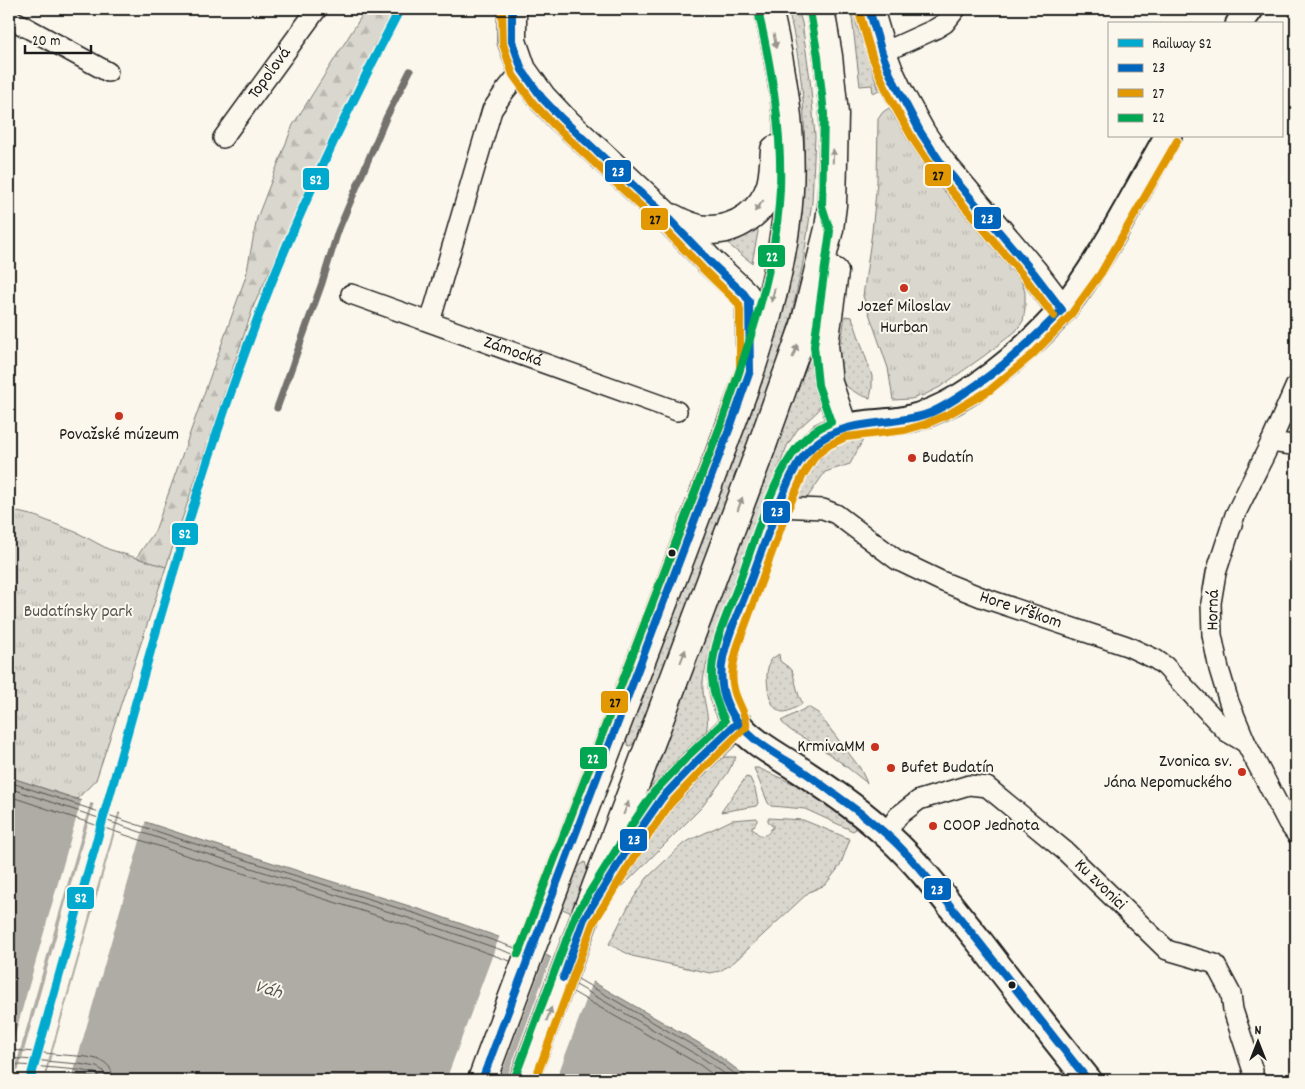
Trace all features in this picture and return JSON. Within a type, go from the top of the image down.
[{"type":"main road","points":[[512,9],[512,41],[522,70],[542,98],[665,215],[749,301],[750,371]]},
{"type":"main road","points":[[482,1080],[725,440],[762,335],[776,280],[790,189],[788,119],[775,38],[768,9]]},
{"type":"main road","points":[[524,1080],[805,325],[829,229],[832,205],[834,114],[828,56],[820,9]]},
{"type":"main road","points":[[869,9],[882,53],[899,94],[921,134],[941,163],[1033,272],[1062,310]]},
{"type":"main road","points":[[1240,22],[1250,9]]},
{"type":"main road","points":[[665,215],[683,224],[710,230],[739,224],[755,212],[771,185],[780,74]]},
{"type":"main road","points":[[1088,1080],[920,869],[886,834],[848,803],[754,739],[737,723],[724,696],[722,668],[728,642],[778,507],[794,470],[809,448],[824,436],[843,427],[903,420],[923,415],[945,405],[984,382],[1026,347],[1062,310],[1093,267],[1167,138]]},
{"type":"main road","points":[[832,205],[840,230],[824,345],[828,383],[843,427]]},
{"type":"main road","points":[[584,919],[662,798],[737,723]]},
{"type":"street","name":"Topoľová","points":[[223,138],[317,9]]},
{"type":"street","points":[[882,53],[935,29],[945,23],[956,9]]},
{"type":"street","points":[[9,18],[108,72]]},
{"type":"street","points":[[430,322],[492,110],[522,70]]},
{"type":"street","name":"Zámocká","points":[[350,294],[677,411]]},
{"type":"street","name":"Horná","points":[[1296,385],[1271,442],[1235,515],[1216,573],[1212,603],[1212,635],[1219,669],[1229,702],[1246,743],[1296,834]]},
{"type":"street","points":[[1271,442],[1292,445],[1296,442]]},
{"type":"street","name":"Hore vŕškom","points":[[778,507],[823,509],[836,514],[897,560],[941,581],[1127,646],[1155,659],[1165,666],[1227,732],[1246,743]]},
{"type":"street","name":"Ku zvonici","points":[[886,834],[898,816],[919,800],[969,785],[987,787],[1065,851],[1167,950],[1215,964],[1231,994],[1233,1010],[1253,1071],[1252,1080]]},
{"type":"green space","points":[[366,9],[398,9],[296,214],[254,305],[166,567],[136,558],[155,531],[246,276],[257,218],[293,125]]},
{"type":"green space","points":[[788,9],[798,9],[802,23],[810,79],[815,136],[812,202],[803,263],[790,321],[767,392],[637,740],[629,746],[626,737],[749,410],[778,329],[790,280],[802,203],[804,125],[802,86]]},
{"type":"green space","points":[[851,9],[854,9],[857,26],[879,90],[873,93],[872,85],[860,86]]},
{"type":"green space","points":[[889,108],[939,185],[1020,278],[1025,292],[1023,321],[1016,331],[940,387],[911,399],[893,400],[888,368],[863,296],[877,182],[878,119]]},
{"type":"green space","points":[[757,227],[758,232],[752,263],[729,245],[729,239]]},
{"type":"green space","points":[[845,316],[852,317],[872,376],[870,398],[851,390],[838,375],[833,342],[841,343]]},
{"type":"green space","points":[[811,344],[820,404],[818,411],[797,430],[787,446],[708,659],[703,687],[707,715],[706,733],[703,739],[648,797],[645,795]]},
{"type":"green space","points":[[862,436],[864,438],[850,464],[825,472],[805,501],[794,500],[803,479],[819,457],[837,444]]},
{"type":"green space","name":"Budatínsky park","points":[[9,510],[35,516],[78,533],[108,549],[166,567],[96,780],[77,799],[9,777]]},
{"type":"green space","points":[[779,654],[780,661],[792,670],[802,702],[801,705],[783,712],[778,711],[772,702],[768,691],[767,679],[770,660]]},
{"type":"green space","points":[[808,707],[818,713],[860,768],[867,783],[829,754],[789,729],[781,721]]},
{"type":"green space","points":[[736,757],[727,774],[702,807],[613,896],[661,813],[714,760]]},
{"type":"green space","points":[[754,768],[801,787],[845,814],[856,829],[853,831],[805,809],[771,806],[768,803]]},
{"type":"green space","points":[[746,777],[750,778],[755,789],[758,803],[756,806],[721,812]]},
{"type":"green space","points":[[757,818],[752,829],[760,835],[768,834],[773,828],[768,818],[803,820],[850,839],[840,866],[825,885],[809,892],[734,962],[720,971],[710,973],[632,956],[609,944],[629,905],[647,878],[684,843],[732,820]]},
{"type":"green space","points":[[585,862],[588,872],[572,913],[560,908],[576,868]]},
{"type":"water","name":"Váh","points":[[9,777],[425,911],[541,952],[711,1050],[751,1080],[109,1080],[9,1069]]},
{"type":"pier","points":[[82,798],[91,801],[14,1072],[9,1071],[9,1056]]},
{"type":"pier","points":[[94,802],[119,810],[44,1075],[18,1072]]},
{"type":"pier","points":[[121,811],[146,820],[72,1077],[46,1075]]},
{"type":"pier","points":[[500,935],[547,952],[499,1080],[446,1080]]},
{"type":"pier","points":[[552,955],[594,979],[556,1080],[506,1080]]},
{"type":"waterway","points":[[277,408],[322,283],[338,231],[386,118],[410,71]]},
{"type":"rail line","name":"S2","points":[[30,1080],[157,630],[238,371],[272,280],[306,201],[361,85],[400,9]]},
{"type":"transit line","name":"27","points":[[502,9],[503,44],[513,75],[534,104],[658,222],[736,301],[740,310],[740,369],[723,419],[518,954]]},
{"type":"transit line","name":"23","points":[[482,1080],[750,371],[749,301],[665,215],[542,98],[522,70],[512,41],[512,9]]},
{"type":"transit line","name":"23","points":[[869,9],[890,74],[921,133],[941,163],[1033,272],[1062,310],[1004,364],[942,407],[913,418],[868,424],[839,431],[826,437],[806,453],[795,468],[787,486],[731,630],[722,664],[723,688],[728,706],[734,717],[749,734],[767,749],[806,773],[866,817],[908,855],[938,890],[1088,1080]]},
{"type":"transit line","name":"22","points":[[518,954],[723,419],[752,334],[768,276],[778,218],[780,166],[775,99],[758,11]]},
{"type":"transit line","name":"22","points":[[515,1077],[576,914],[654,792],[725,721],[719,709],[712,683],[713,659],[722,625],[763,516],[784,467],[805,438],[831,422],[818,385],[814,346],[830,231],[822,206],[824,114],[818,57],[810,11]]},
{"type":"transit line","name":"27","points":[[859,12],[872,56],[881,78],[913,139],[933,169],[1025,278],[1054,316]]},
{"type":"transit line","name":"27","points":[[535,1080],[593,923],[670,804],[746,727],[745,718],[735,694],[732,678],[738,645],[787,511],[803,475],[816,455],[829,445],[846,437],[905,430],[926,424],[949,414],[990,390],[1032,355],[1069,317],[1101,273],[1177,141]]},
{"type":"transit line","name":"23","points":[[563,978],[584,919],[639,831],[662,798],[737,723]]},
{"type":"place","name":"Jozef Miloslav Hurban","points":[[904,288]]},
{"type":"place","name":"Považské múzeum","points":[[119,416]]},
{"type":"place","name":"Budatín","points":[[912,458]]},
{"type":"place","name":"KrmivaMM","points":[[875,747]]},
{"type":"place","name":"Bufet Budatín","points":[[891,768]]},
{"type":"place","name":"Zvonica sv. Jána Nepomuckého","points":[[1242,772]]},
{"type":"place","name":"COOP Jednota","points":[[933,826]]}]
